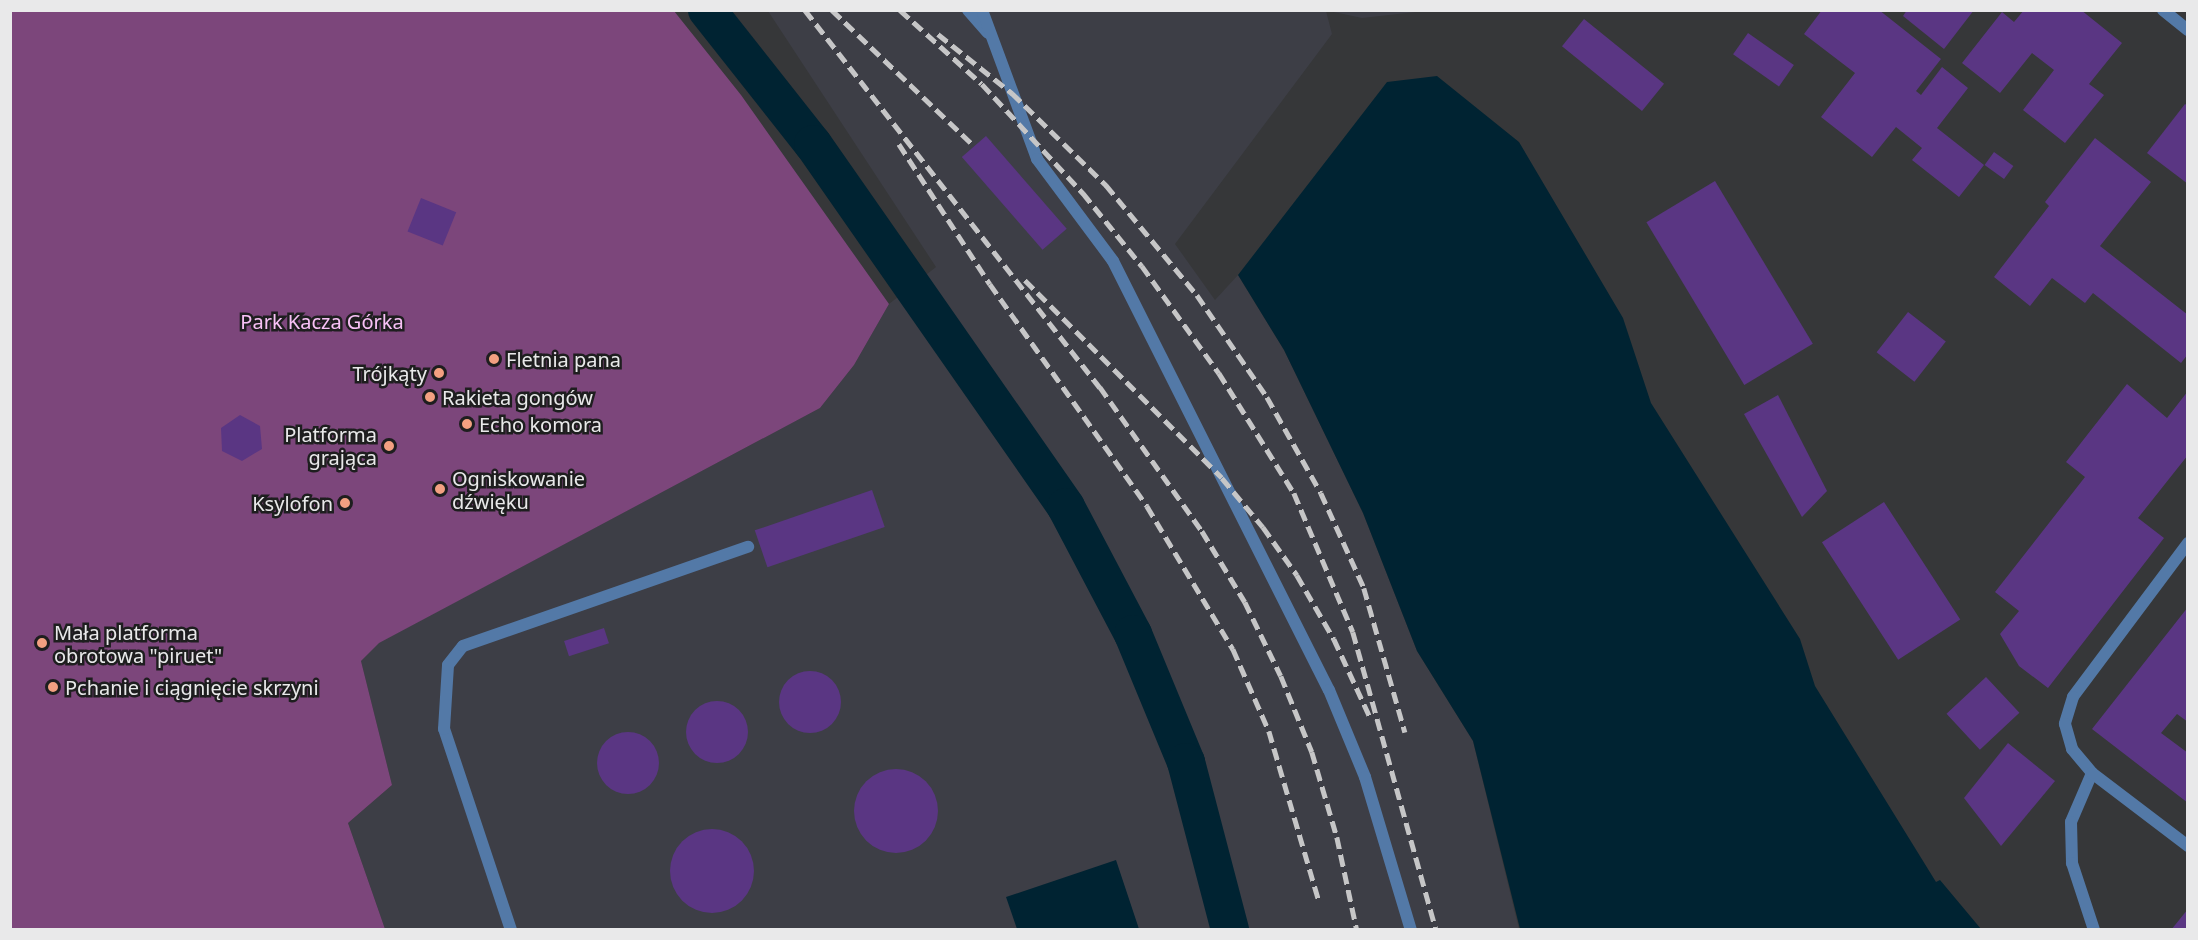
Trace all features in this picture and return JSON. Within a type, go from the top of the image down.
[{"type":"street","points":[[968,10],[992,38]]},
{"type":"street","points":[[982,10],[1037,159],[1113,261],[1329,690],[1365,777],[1410,930]]},
{"type":"street","points":[[2163,10],[2187,30]]},
{"type":"street","points":[[2187,543],[2073,697],[2065,724],[2072,749],[2092,773],[2187,846]]},
{"type":"street","points":[[511,930],[444,729],[448,665],[463,646],[748,547]]},
{"type":"street","points":[[2092,773],[2071,822],[2072,863],[2094,930]]},
{"type":"shaded area","points":[[768,11],[1326,11],[1332,34],[1175,244],[1215,300],[1238,275],[1284,350],[1363,513],[1417,651],[1473,741],[1519,929],[385,929],[348,823],[392,785],[361,661],[378,643],[820,408],[854,365],[889,304],[936,267]]},
{"type":"shaded area","points":[[1329,11],[1425,11],[1362,18]]},
{"type":"green space","name":"Park Kacza Górka","points":[[11,11],[674,11],[741,95],[889,304],[854,365],[820,408],[379,643],[361,661],[392,785],[348,823],[385,929],[11,929]]},
{"type":"water","points":[[1437,76],[1519,142],[1623,318],[1651,403],[1800,639],[1815,686],[1936,882],[1940,880],[1981,929],[1520,929],[1473,741],[1417,651],[1363,513],[1284,350],[1238,275],[1387,82]]},
{"type":"water","points":[[1116,860],[1139,929],[1017,929],[1006,897]]},
{"type":"building","points":[[1822,10],[1879,10],[1941,59],[1916,91],[1921,95],[1942,67],[1968,88],[1937,128],[1984,165],[1959,197],[1912,160],[1922,148],[1896,127],[1872,157],[1821,117],[1855,73],[1804,34]]},
{"type":"building","points":[[1907,10],[1974,10],[1944,49],[1903,16]]},
{"type":"building","points":[[2024,10],[2081,10],[2122,43],[2089,84],[2104,95],[2065,143],[2023,110],[2054,70],[2032,53],[2000,93],[1962,63],[2002,12],[2014,22]]},
{"type":"building","points":[[1584,19],[1664,84],[1642,111],[1562,46]]},
{"type":"building","points":[[1748,33],[1794,65],[1779,86],[1733,54]]},
{"type":"building","points":[[2185,104],[2188,106],[2188,184],[2147,153]]},
{"type":"building","points":[[986,136],[1067,229],[1043,250],[962,157]]},
{"type":"building","points":[[2095,138],[2151,182],[2100,246],[2188,315],[2188,354],[2181,363],[2093,293],[2085,303],[2052,278],[2030,306],[1994,277],[2049,206],[2045,202]]},
{"type":"building","points":[[1994,152],[2013,166],[2004,179],[1985,165]]},
{"type":"building","points":[[1715,181],[1813,344],[1744,385],[1646,222]]},
{"type":"building","points":[[421,198],[456,212],[443,246],[408,231]]},
{"type":"building","points":[[1908,312],[1946,342],[1914,382],[1877,352]]},
{"type":"building","points":[[2127,384],[2167,418],[2188,391],[2188,455],[2138,518],[2164,538],[2048,688],[2019,666],[2000,634],[2019,611],[1995,592],[2085,477],[2066,462]]},
{"type":"building","points":[[1778,395],[1827,491],[1802,517],[1744,414]]},
{"type":"building","points":[[240,415],[260,426],[262,449],[242,461],[222,451],[221,428]]},
{"type":"building","points":[[872,490],[885,527],[767,567],[755,530]]},
{"type":"building","points":[[1884,502],[1960,619],[1898,660],[1822,542]]},
{"type":"building","points":[[2188,607],[2188,722],[2177,714],[2161,733],[2188,753],[2188,803],[2092,729]]},
{"type":"building","points":[[604,628],[609,643],[569,656],[564,641]]},
{"type":"building","points":[[804,671],[816,671],[832,680],[839,690],[841,702],[839,714],[832,724],[816,733],[804,733],[793,728],[784,719],[779,708],[779,696],[784,685],[793,676]]},
{"type":"building","points":[[1986,677],[2019,713],[1980,750],[1947,714]]},
{"type":"building","points":[[711,701],[723,701],[739,710],[746,720],[748,732],[746,744],[739,754],[723,763],[711,763],[700,758],[691,749],[686,738],[686,726],[691,715],[700,706]]},
{"type":"building","points":[[622,732],[634,732],[650,741],[657,751],[659,763],[657,775],[650,785],[634,794],[622,794],[611,789],[602,780],[597,769],[597,757],[602,746],[611,737]]},
{"type":"building","points":[[2008,743],[2055,781],[2001,846],[1964,798]]},
{"type":"building","points":[[896,769],[912,772],[926,781],[935,795],[938,811],[935,827],[926,841],[912,850],[896,853],[880,850],[866,841],[857,827],[854,811],[857,795],[866,781],[880,772]]},
{"type":"building","points":[[712,829],[728,832],[742,841],[751,855],[754,871],[751,887],[742,901],[728,910],[712,913],[696,910],[682,901],[673,887],[670,871],[673,855],[682,841],[696,832]]},
{"type":"building","points":[[2188,909],[2188,930],[2171,930]]},
{"type":"waterway","points":[[707,10],[813,144],[1066,507],[1133,634],[1186,762],[1230,930]]},
{"type":"railway","points":[[805,10],[1100,387],[1202,531],[1245,602],[1281,676],[1312,752],[1337,837],[1357,930]]},
{"type":"railway","points":[[832,10],[972,144]]},
{"type":"railway","points":[[900,10],[982,84],[1083,193],[1142,266],[1219,373],[1294,493],[1353,632],[1436,930]]},
{"type":"railway","points":[[938,34],[1012,93],[1106,185],[1197,295],[1267,397],[1321,493],[1364,588],[1405,732]]},
{"type":"railway","points":[[899,144],[990,284],[1147,506],[1233,649],[1269,731],[1319,901]]},
{"type":"railway","points":[[1025,280],[1222,478],[1263,527],[1297,575],[1334,639],[1371,719]]},
{"type":"place","name":"Fletnia pana","points":[[494,359]]},
{"type":"place","name":"Trójkąty","points":[[439,373]]},
{"type":"place","name":"Rakieta gongów","points":[[430,397]]},
{"type":"place","name":"Echo komora","points":[[467,424]]},
{"type":"place","name":"Platforma grająca","points":[[389,446]]},
{"type":"place","name":"Ogniskowanie dźwięku","points":[[440,489]]},
{"type":"place","name":"Ksylofon","points":[[345,503]]},
{"type":"place","name":"Mała platforma obrotowa \"piruet\"","points":[[42,643]]},
{"type":"place","name":"Pchanie i ciągnięcie skrzyni","points":[[53,687]]}]
